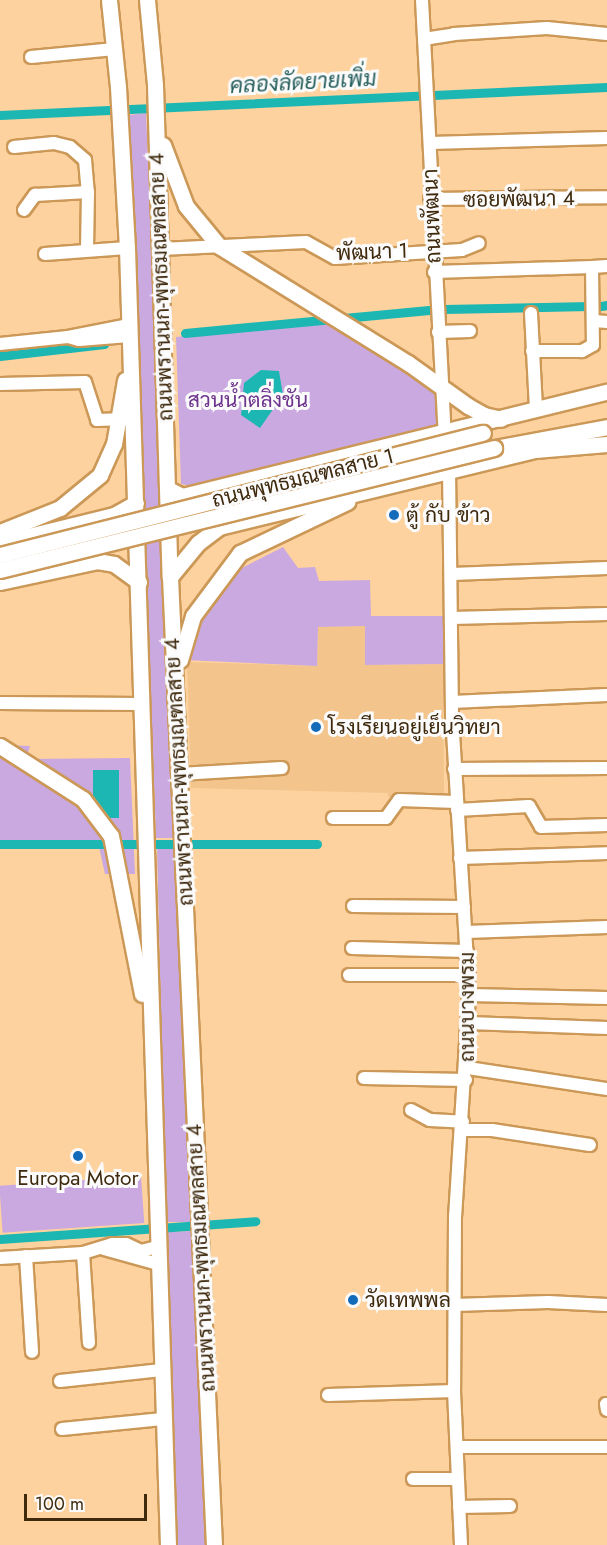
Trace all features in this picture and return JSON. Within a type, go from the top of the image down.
[{"type":"main road","name":"ถนนพรานนก-พุทธมณฑลสาย 4","points":[[108,0],[118,87],[127,248],[129,337],[125,419],[136,503],[140,704],[168,1545]]},
{"type":"main road","name":"ถนนพรานนก-พุทธมณฑลสาย 4","points":[[148,2],[157,122],[170,577],[214,1545]]},
{"type":"main road","points":[[157,122],[170,169],[186,206],[219,246],[358,332],[484,416],[501,418]]},
{"type":"main road","points":[[168,489],[182,496],[268,477],[607,392]]},
{"type":"main road","name":"ถนนพุทธมณฑลสาย 1","points":[[0,555],[607,402]]},
{"type":"main road","points":[[528,412],[560,414]]},
{"type":"main road","points":[[0,532],[60,508],[100,475],[110,458],[125,419]]},
{"type":"main road","points":[[170,577],[198,543],[219,527],[535,450],[600,429]]},
{"type":"main road","name":"ถนนพุทธมณฑลสาย 1","points":[[0,570],[494,448],[600,429]]},
{"type":"main road","points":[[535,450],[607,444]]},
{"type":"main road","points":[[268,477],[254,492],[254,503],[262,513],[271,515]]},
{"type":"main road","points":[[175,682],[184,636],[193,616],[240,553],[380,487]]},
{"type":"main road","points":[[0,543],[114,515],[136,503]]},
{"type":"main road","points":[[40,534],[51,542],[54,555],[42,572]]},
{"type":"main road","points":[[0,582],[97,561],[114,564],[139,582]]},
{"type":"main road","points":[[0,746],[83,799],[113,842],[151,1044]]},
{"type":"street","name":"ถนนพัฒนา","points":[[422,0],[430,143],[430,199],[445,433]]},
{"type":"street","points":[[424,39],[454,33],[547,28],[607,34]]},
{"type":"street","points":[[32,57],[115,49]]},
{"type":"street","points":[[430,143],[607,138]]},
{"type":"street","points":[[14,147],[54,143],[70,147],[85,160],[88,192],[87,250]]},
{"type":"street","points":[[24,210],[35,195],[88,192]]},
{"type":"street","name":"ซอยพัฒนา 4","points":[[430,199],[607,197]]},
{"type":"street","name":"พัฒนา 1","points":[[160,249],[306,242],[335,258],[434,249],[462,249],[479,243]]},
{"type":"street","points":[[45,254],[127,248]]},
{"type":"street","points":[[434,272],[607,266]]},
{"type":"street","points":[[532,351],[589,350],[601,321],[592,267]]},
{"type":"street","points":[[528,412],[532,351],[531,312]]},
{"type":"street","points":[[438,332],[470,331]]},
{"type":"street","points":[[0,344],[68,337],[79,340],[129,337]]},
{"type":"street","points":[[0,384],[85,382],[97,420],[125,419]]},
{"type":"street","name":"ถนนบางพรม","points":[[449,470],[454,769],[469,975],[467,1074],[462,1126],[454,1305],[454,1391],[461,1545]]},
{"type":"street","points":[[452,574],[607,568]]},
{"type":"street","points":[[452,618],[607,614]]},
{"type":"street","points":[[452,702],[607,696]]},
{"type":"street","points":[[0,703],[140,704]]},
{"type":"street","points":[[179,774],[282,768]]},
{"type":"street","points":[[454,769],[607,768]]},
{"type":"street","points":[[333,818],[386,818],[399,800],[457,809],[524,812]]},
{"type":"street","points":[[457,809],[529,806],[541,827],[607,825]]},
{"type":"street","points":[[460,858],[607,853]]},
{"type":"street","points":[[352,906],[464,908]]},
{"type":"street","points":[[466,932],[607,927]]},
{"type":"street","points":[[352,948],[467,951]]},
{"type":"street","points":[[349,975],[469,975]]},
{"type":"street","points":[[469,995],[607,998]]},
{"type":"street","points":[[469,1023],[607,1028]]},
{"type":"street","points":[[364,1078],[467,1074],[607,1089]]},
{"type":"street","points":[[411,1110],[430,1120],[590,1145]]},
{"type":"street","points":[[104,1250],[112,1244],[126,1244],[141,1251],[158,1247]]},
{"type":"street","points":[[0,1257],[104,1250],[158,1264]]},
{"type":"street","points":[[83,1253],[89,1343]]},
{"type":"street","points":[[26,1256],[32,1352]]},
{"type":"street","points":[[454,1305],[548,1302],[607,1305]]},
{"type":"street","points":[[60,1381],[161,1370]]},
{"type":"street","points":[[328,1395],[454,1391]]},
{"type":"street","points":[[62,1429],[163,1419]]},
{"type":"street","points":[[456,1447],[607,1447]]},
{"type":"street","points":[[413,1479],[457,1479]]},
{"type":"street","points":[[459,1507],[510,1506]]},
{"type":"shaded area","name":"โรงเรียนอยู่เย็นวิทยา","points":[[365,626],[366,665],[443,664],[444,798],[388,797],[388,793],[191,788],[187,662],[317,666],[318,627]]},
{"type":"green space","points":[[146,113],[175,838],[156,838],[129,115]]},
{"type":"green space","name":"สวนน้ำตลิ่งชัน","points":[[339,319],[434,383],[438,425],[191,486],[181,484],[176,337]]},
{"type":"green space","points":[[283,547],[298,568],[315,567],[319,581],[370,580],[371,616],[445,616],[443,664],[365,665],[365,626],[318,627],[317,666],[185,660],[184,636],[215,594],[238,570]]},
{"type":"green space","points":[[0,745],[30,746],[26,759],[130,758],[135,874],[105,874],[99,847],[0,848]]},
{"type":"green space","points":[[157,847],[175,848],[194,1222],[166,1222]]},
{"type":"green space","points":[[141,1176],[144,1223],[3,1233],[0,1186]]},
{"type":"green space","points":[[193,1231],[207,1545],[177,1545],[168,1232]]},
{"type":"water","points":[[261,370],[279,371],[283,395],[260,428],[241,415],[244,383]]},
{"type":"water","points":[[93,770],[119,770],[119,818],[93,818]]},
{"type":"waterway","name":"คลองลัดยายเพิ่ม","points":[[0,115],[607,87]]},
{"type":"waterway","points":[[601,306],[607,305]]},
{"type":"waterway","points":[[444,309],[590,306]]},
{"type":"waterway","points":[[185,333],[429,310]]},
{"type":"waterway","points":[[0,356],[104,344]]},
{"type":"waterway","points":[[0,844],[317,844]]},
{"type":"waterway","points":[[0,1239],[255,1221]]},
{"type":"place","name":"ตู้ กับ ข้าว","points":[[394,515]]},
{"type":"place","name":"โรงเรียนอยู่เย็นวิทยา","points":[[316,727]]},
{"type":"place","name":"Europa Motor","points":[[78,1156]]},
{"type":"place","name":"วัดเทพพล","points":[[353,1300]]}]
